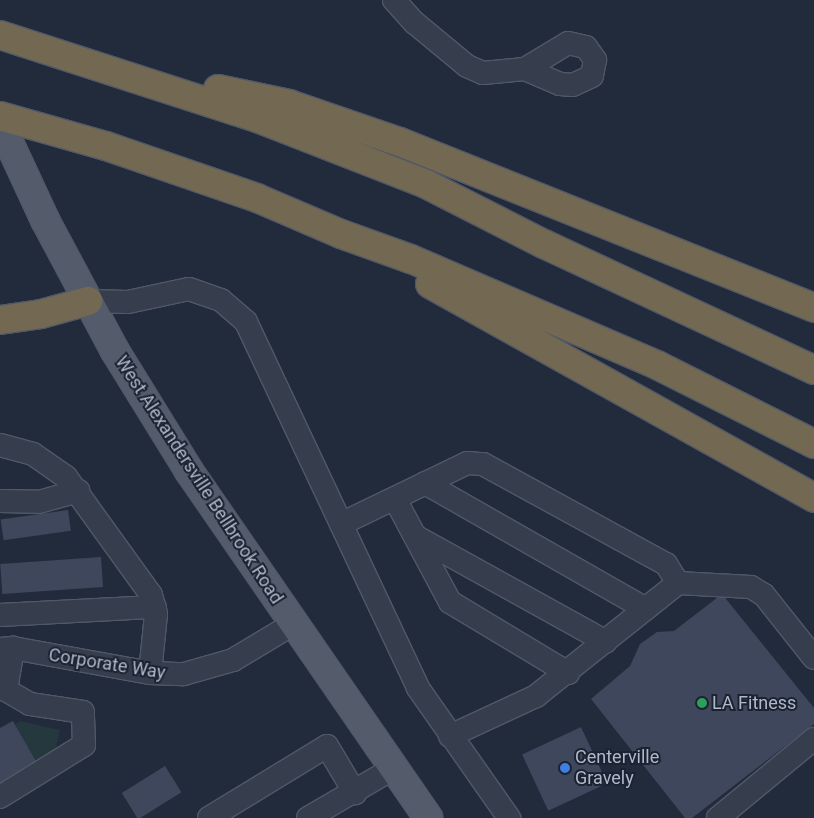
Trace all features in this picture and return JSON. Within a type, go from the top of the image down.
[{"type":"highway","points":[[0,35],[257,118],[426,184],[544,244],[814,370]]},
{"type":"highway","points":[[73,58],[289,104],[489,175],[814,308]]},
{"type":"highway","points":[[0,116],[106,146],[257,198],[341,234],[420,263],[648,361],[814,444]]},
{"type":"highway","points":[[341,234],[814,498]]},
{"type":"highway","points":[[0,320],[41,314],[88,301]]},
{"type":"main road","name":"West Alexandersville Bellbrook Road","points":[[0,123],[88,301],[189,471],[428,818]]},
{"type":"street","points":[[394,0],[415,24],[467,66],[483,73],[524,69]]},
{"type":"street","points":[[88,301],[128,302],[189,289],[207,293],[234,310],[246,322],[268,365],[418,688],[509,818]]},
{"type":"street","points":[[0,445],[46,461],[78,491],[151,595],[155,607],[150,673]]},
{"type":"street","points":[[341,524],[467,463],[483,464],[666,564],[678,583]]},
{"type":"street","points":[[425,483],[646,609]]},
{"type":"street","points":[[0,501],[39,502],[78,491]]},
{"type":"street","points":[[395,498],[450,602],[568,673]]},
{"type":"street","points":[[415,536],[606,642]]},
{"type":"street","points":[[450,736],[536,696],[568,673],[678,583],[751,587],[764,595],[814,658]]},
{"type":"street","points":[[0,615],[155,607]]},
{"type":"street","name":"Corporate Way","points":[[7,648],[150,673],[184,674],[211,668],[255,648],[293,624]]},
{"type":"street","points":[[0,797],[84,745],[83,712],[30,704],[3,690],[7,648]]},
{"type":"street","points":[[718,818],[814,739]]},
{"type":"street","points":[[208,818],[327,746],[355,793]]},
{"type":"street","points":[[308,818],[355,793],[394,768]]},
{"type":"green space","points":[[20,721],[60,730],[55,752],[37,763],[15,724]]},
{"type":"building","points":[[68,510],[71,531],[4,540],[1,519]]},
{"type":"building","points":[[101,557],[103,587],[2,594],[0,564]]},
{"type":"building","name":"LA Fitness","points":[[722,594],[814,708],[814,724],[692,818],[685,818],[591,699],[630,666],[640,644],[657,632],[674,631]]},
{"type":"building","points":[[13,721],[37,763],[0,784],[0,728]]},
{"type":"building","name":"Centerville Gravely","points":[[581,727],[607,783],[548,811],[522,754]]},
{"type":"building","points":[[165,766],[181,792],[140,818],[137,818],[122,793]]},
{"type":"place","name":"LA Fitness","points":[[702,703]]},
{"type":"place","name":"Centerville Gravely","points":[[565,768]]}]
